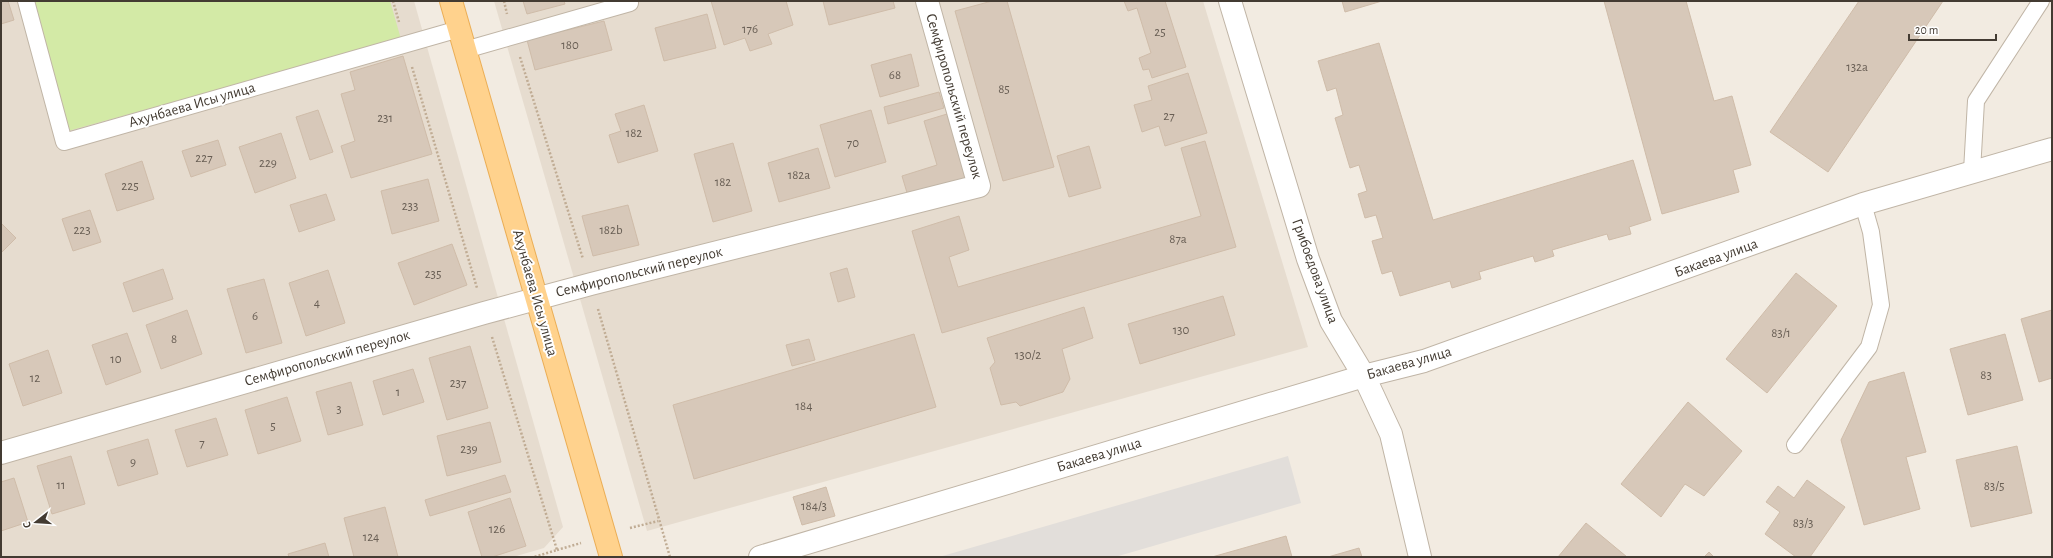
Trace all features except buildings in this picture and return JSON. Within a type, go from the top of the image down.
[{"type":"main road","name":"Ахунбаева Исы улица","points":[[451,1],[611,557]]},
{"type":"street","name":"Семфиропольский переулок","points":[[1,453],[537,299],[979,186],[927,1]]},
{"type":"street","name":"Грибоедова улица","points":[[1230,1],[1308,259],[1331,321],[1364,376],[1391,434],[1420,557]]},
{"type":"street","name":"Бакаева улица","points":[[760,557],[1364,376],[1424,361],[1863,204],[1972,171],[2052,149]]},
{"type":"lane","name":"Ахунбаева Исы улица","points":[[26,1],[64,142],[459,29]]},
{"type":"lane","points":[[1972,171],[1976,101],[2041,1]]},
{"type":"lane","points":[[465,50],[630,3]]},
{"type":"lane","points":[[1795,445],[1869,347],[1881,305],[1872,232],[1863,204]]},
{"type":"shaded area","points":[[1,1],[414,1],[563,527],[544,548],[513,557],[1,557]]},
{"type":"shaded area","points":[[494,1],[1203,1],[1308,347],[647,531]]},
{"type":"shaded area","points":[[1288,456],[1301,503],[1115,557],[939,557]]},
{"type":"green space","points":[[32,1],[390,1],[401,39],[68,131]]}]
